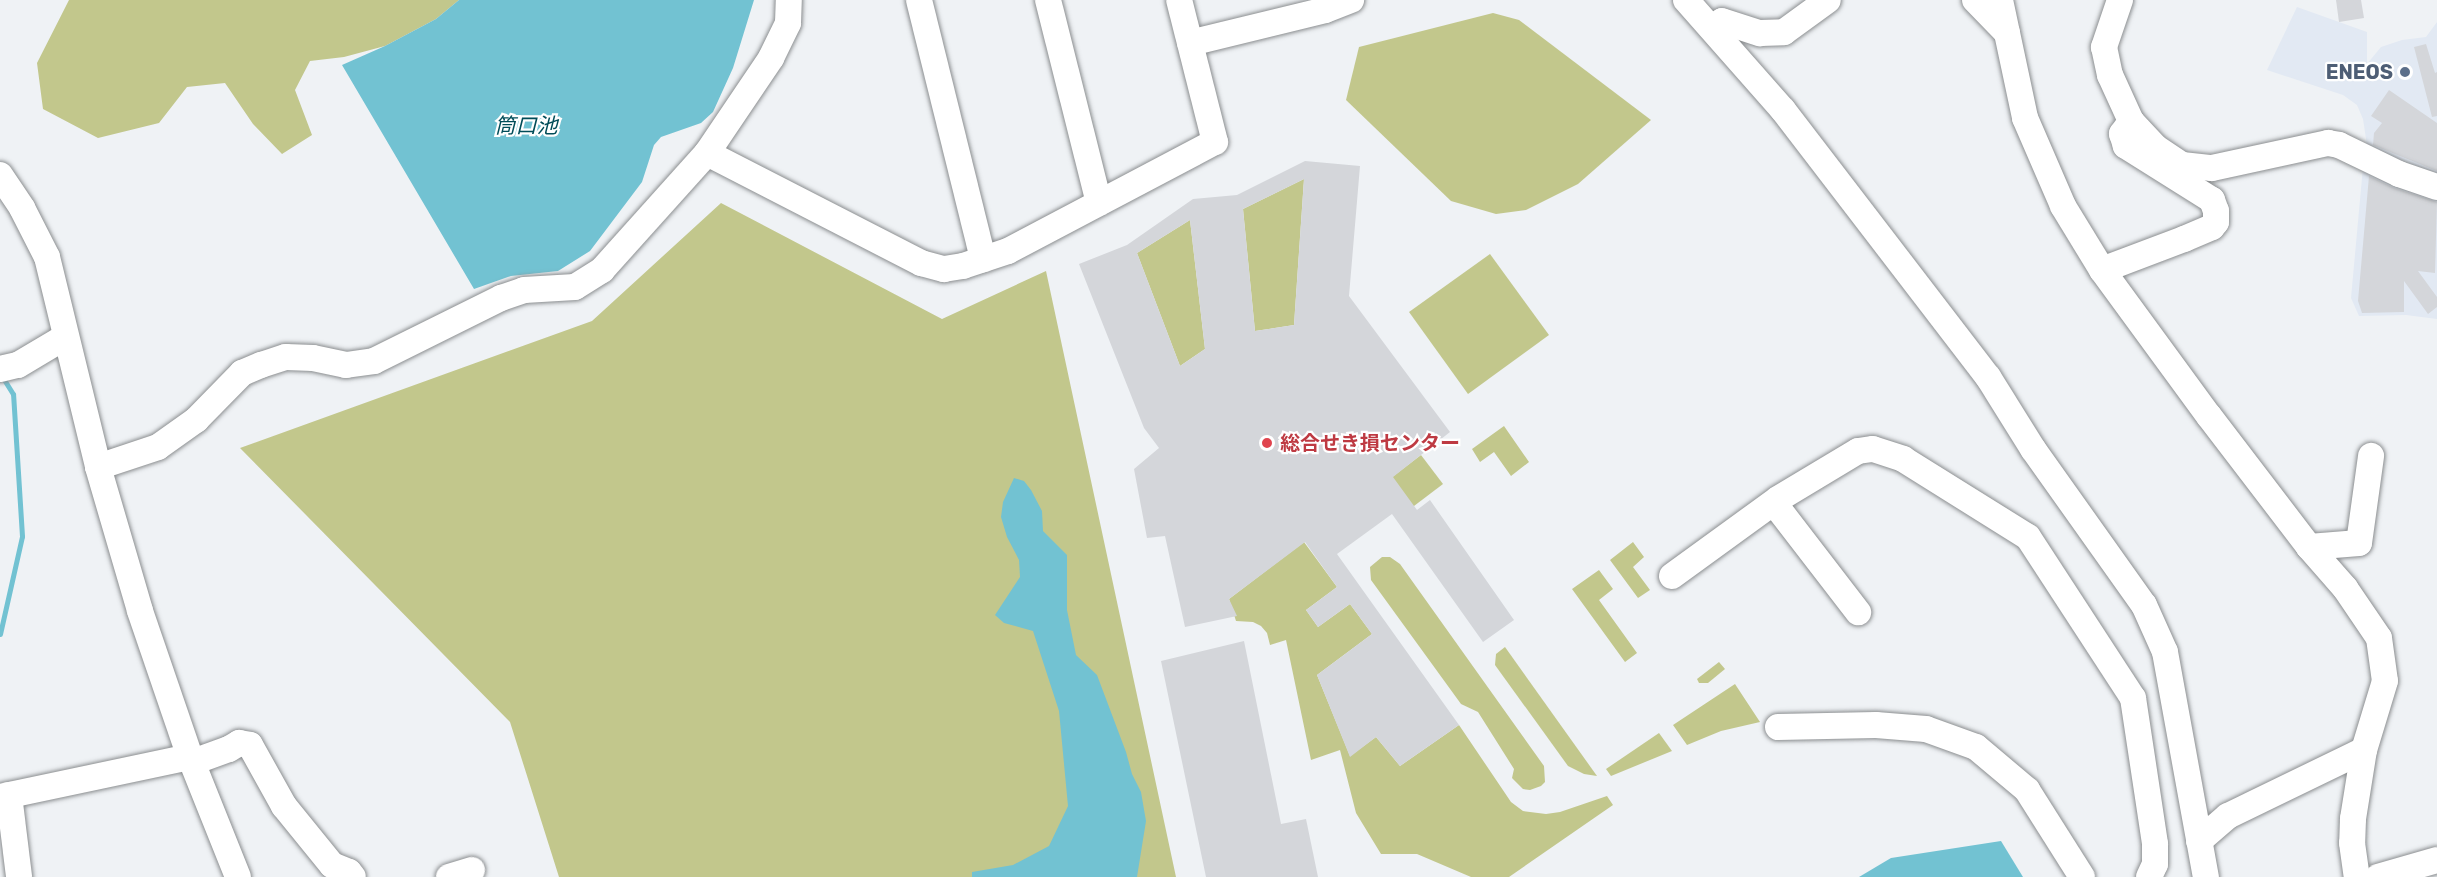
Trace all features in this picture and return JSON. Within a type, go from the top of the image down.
[{"type":"street","points":[[98,467],[158,447],[196,420],[242,373],[261,365],[286,357],[313,358],[346,364],[374,361],[501,298],[524,290],[575,287],[602,270],[707,153],[771,57],[788,23],[789,0]]},
{"type":"street","points":[[919,0],[983,259]]},
{"type":"street","points":[[1048,0],[1099,203]]},
{"type":"street","points":[[707,153],[921,263],[944,269],[1008,251],[1215,142],[1179,0]]},
{"type":"street","points":[[1190,43],[1325,10],[1351,0]]},
{"type":"street","points":[[1686,0],[1714,29],[1783,110],[1988,377],[2033,449],[2144,605],[2165,652],[2206,877]]},
{"type":"street","points":[[1714,29],[1722,21],[1760,33],[1784,32],[1828,0]]},
{"type":"street","points":[[1975,0],[2007,34]]},
{"type":"street","points":[[2000,0],[2025,118],[2063,206],[2102,270],[2309,547],[2345,588],[2379,638],[2385,681],[2364,750],[2353,819],[2356,871]]},
{"type":"street","points":[[2120,0],[2104,47],[2105,61],[2131,121],[2155,147],[2182,165],[2212,168],[2328,143],[2339,145],[2399,174],[2437,187]]},
{"type":"street","points":[[2102,270],[2184,239],[2212,227],[2216,222],[2216,211],[2212,200],[2126,146],[2122,134],[2131,121]]},
{"type":"street","points":[[0,175],[22,208],[47,257],[98,467],[140,611],[192,759],[238,877]]},
{"type":"street","points":[[0,369],[18,365],[65,337]]},
{"type":"street","points":[[1672,576],[1774,503],[1838,462],[1858,451],[1873,449],[1903,459],[2028,537],[2133,698],[2155,844],[2155,864],[2149,877]]},
{"type":"street","points":[[2309,547],[2359,543],[2371,456]]},
{"type":"street","points":[[1774,503],[1858,612]]},
{"type":"street","points":[[1778,727],[1876,725],[1926,729],[1976,747],[2027,790],[2082,877]]},
{"type":"street","points":[[19,877],[5,796],[192,759],[229,749],[239,742],[250,745],[284,806],[332,865],[349,872],[353,877]]},
{"type":"street","points":[[2199,841],[2228,816],[2364,750]]},
{"type":"street","points":[[2378,877],[2437,860]]},
{"type":"shaded area","points":[[2297,7],[2367,32],[2367,64],[2381,47],[2402,40],[2426,37],[2437,22],[2437,179],[2368,152],[2363,119],[2357,105],[2343,95],[2267,70]]},
{"type":"shaded area","points":[[2363,167],[2437,195],[2437,319],[2406,315],[2359,316],[2351,298]]},
{"type":"green space","points":[[69,0],[459,0],[436,19],[385,46],[344,57],[310,61],[295,90],[312,135],[282,154],[253,124],[225,83],[187,87],[159,123],[98,138],[43,109],[37,63]]},
{"type":"green space","points":[[1493,13],[1519,20],[1651,120],[1578,184],[1526,210],[1496,214],[1451,201],[1346,100],[1359,47]]},
{"type":"green space","points":[[1304,179],[1294,325],[1255,331],[1243,209]]},
{"type":"green space","points":[[721,203],[942,319],[1046,271],[1176,877],[559,877],[510,722],[240,448],[592,321]]},
{"type":"green space","points":[[1190,220],[1205,349],[1180,366],[1137,253]]},
{"type":"green space","points":[[1490,254],[1549,335],[1468,394],[1409,312]]},
{"type":"green space","points":[[1504,426],[1529,462],[1511,476],[1494,452],[1480,462],[1472,449]]},
{"type":"green space","points":[[1421,455],[1443,484],[1414,506],[1336,520]]},
{"type":"green space","points":[[1304,542],[1337,587],[1306,610],[1318,627],[1350,604],[1372,634],[1317,675],[1350,756],[1376,737],[1400,766],[1459,725],[1511,802],[1523,811],[1546,814],[1560,812],[1607,796],[1613,805],[1509,877],[1471,877],[1417,854],[1381,854],[1356,813],[1340,750],[1311,760],[1286,640],[1270,645],[1267,633],[1261,626],[1253,622],[1236,621],[1229,599]]},
{"type":"green space","points":[[1633,542],[1644,557],[1633,567],[1650,590],[1638,598],[1610,560]]},
{"type":"green space","points":[[1382,557],[1390,557],[1400,564],[1544,766],[1545,782],[1541,786],[1530,790],[1523,789],[1512,778],[1514,769],[1478,712],[1461,704],[1371,580],[1370,567]]},
{"type":"green space","points":[[1599,570],[1613,589],[1599,600],[1637,653],[1625,662],[1572,589]]},
{"type":"green space","points":[[1505,647],[1597,776],[1584,774],[1568,766],[1495,665],[1496,654]]},
{"type":"green space","points":[[1719,662],[1725,669],[1708,683],[1699,683],[1697,679]]},
{"type":"green space","points":[[1735,684],[1760,722],[1721,731],[1687,745],[1673,725]]},
{"type":"green space","points":[[1659,733],[1672,751],[1611,776],[1606,769]]},
{"type":"water","name":"筒口池","points":[[459,0],[754,0],[733,68],[713,112],[701,123],[661,137],[654,145],[642,182],[590,251],[558,271],[511,276],[474,289],[342,65],[385,46],[436,19]]},
{"type":"water","points":[[1014,478],[1024,481],[1031,490],[1042,511],[1043,531],[1067,555],[1067,610],[1076,655],[1097,675],[1132,774],[1141,792],[1146,821],[1137,877],[972,877],[972,872],[1013,865],[1049,846],[1068,806],[1059,711],[1033,631],[1004,623],[995,615],[1020,577],[1019,560],[1007,537],[1001,517],[1003,502]]},
{"type":"water","points":[[2001,841],[2023,877],[1859,877],[1891,858]]},
{"type":"building","points":[[2336,0],[2361,0],[2364,18],[2339,22]]},
{"type":"building","points":[[2426,44],[2435,73],[2437,72],[2437,116],[2432,117],[2414,47]]},
{"type":"building","points":[[2389,90],[2437,123],[2437,171],[2373,145],[2374,133],[2382,123],[2371,116]]},
{"type":"building","points":[[1305,161],[1360,166],[1349,296],[1450,432],[1393,477],[1417,510],[1430,500],[1514,620],[1483,642],[1392,514],[1337,554],[1459,725],[1400,766],[1376,737],[1350,757],[1317,675],[1372,634],[1350,604],[1318,627],[1306,610],[1337,587],[1305,542],[1229,599],[1237,616],[1185,627],[1165,536],[1147,538],[1134,469],[1159,448],[1144,428],[1079,264],[1127,245],[1193,199],[1237,195]],"holes":[[[1304,179],[1294,325],[1255,331],[1243,209]],[[1190,220],[1205,349],[1180,366],[1137,253]]]},
{"type":"building","points":[[2369,176],[2394,188],[2437,202],[2435,273],[2418,271],[2437,297],[2437,307],[2428,314],[2404,281],[2404,312],[2362,313],[2358,301]]},
{"type":"building","points":[[1244,641],[1281,824],[1306,819],[1318,877],[1206,877],[1161,661]]},
{"type":"waterway","points":[[0,634],[22,536],[13,394],[1,375]]},
{"type":"place","name":"ENEOS","points":[[2405,72]]},
{"type":"place","name":"総合せき損センター","points":[[1267,443]]}]
